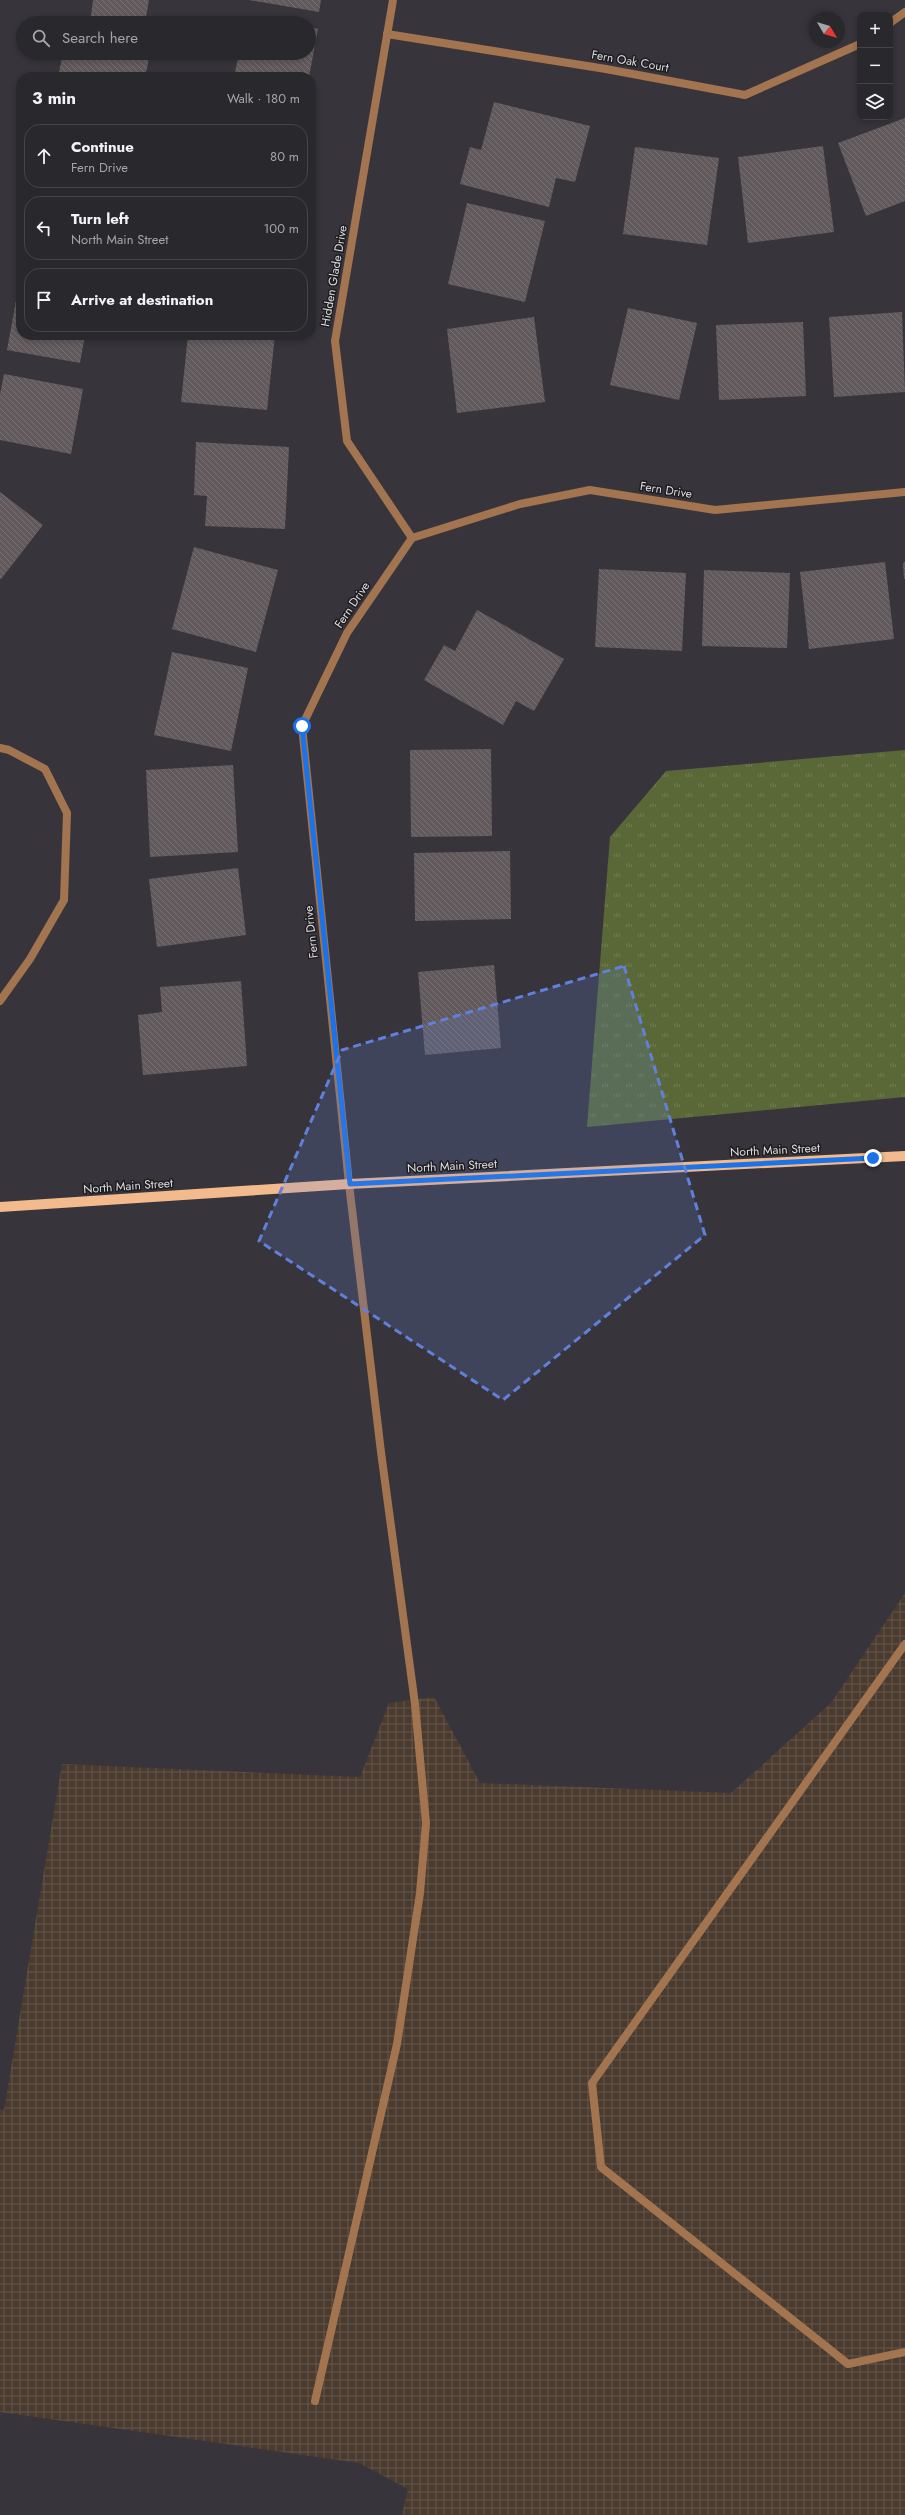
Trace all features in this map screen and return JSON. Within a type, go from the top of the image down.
[{"type":"main road","name":"North Main Street","points":[[0,1207],[350,1184],[905,1156]]},
{"type":"street","name":"Hidden Glade Drive","points":[[393,0],[334,341],[347,441],[412,538]]},
{"type":"street","points":[[893,21],[905,12]]},
{"type":"street","name":"Fern Oak Court","points":[[387,34],[606,69],[745,95],[857,45]]},
{"type":"street","name":"Fern Drive","points":[[315,2401],[397,2044],[420,1893],[426,1823],[415,1704],[381,1452],[350,1184],[302,726],[347,633],[412,538],[520,504],[590,490],[715,510],[905,492]]},
{"type":"street","points":[[0,748],[9,750],[45,769],[66,812],[64,900],[30,959],[0,1001]]},
{"type":"street","points":[[905,1644],[592,2083],[601,2167],[848,2364],[905,2352]]},
{"type":"highlighted area","points":[[624,966],[705,1235],[503,1400],[259,1241],[342,1050]]},
{"type":"shaded area","points":[[905,1593],[905,2515],[402,2515],[408,2489],[359,2463],[0,2412],[0,2109],[4,2110],[62,1764],[360,1777],[389,1703],[434,1697],[480,1783],[731,1793],[831,1703]]},
{"type":"green space","points":[[905,750],[905,1097],[587,1127],[610,837],[666,771]]},
{"type":"building","points":[[93,0],[149,0],[146,16],[91,16]]},
{"type":"building","points":[[249,0],[321,0],[319,12]]},
{"type":"building","points":[[316,29],[318,29],[316,40]]},
{"type":"building","points":[[62,60],[149,60],[146,72],[59,72]]},
{"type":"building","points":[[238,60],[312,60],[310,72],[235,72]]},
{"type":"building","points":[[494,102],[590,126],[575,182],[556,178],[549,207],[460,184],[470,147],[481,150]]},
{"type":"building","points":[[905,118],[905,201],[866,216],[838,143]]},
{"type":"building","points":[[823,146],[834,232],[748,243],[738,157]]},
{"type":"building","points":[[635,147],[719,158],[707,245],[623,234]]},
{"type":"building","points":[[467,203],[545,221],[525,302],[448,284]]},
{"type":"building","points":[[16,300],[16,340],[84,340],[80,363],[7,350]]},
{"type":"building","points":[[628,308],[697,323],[679,400],[610,385]]},
{"type":"building","points":[[902,312],[905,392],[834,397],[829,317]]},
{"type":"building","points":[[534,317],[545,402],[457,413],[447,329]]},
{"type":"building","points":[[803,322],[806,396],[719,400],[716,325]]},
{"type":"building","points":[[187,340],[274,340],[267,410],[181,402]]},
{"type":"building","points":[[4,374],[83,389],[71,454],[0,440],[0,394]]},
{"type":"building","points":[[196,442],[289,447],[285,529],[205,526],[207,496],[194,495]]},
{"type":"building","points":[[0,492],[43,525],[1,579],[0,579]]},
{"type":"building","points":[[194,547],[278,570],[256,652],[172,629]]},
{"type":"building","points":[[885,562],[894,639],[809,649],[800,572]]},
{"type":"building","points":[[905,562],[905,579],[904,579],[903,563]]},
{"type":"building","points":[[599,569],[686,573],[682,651],[595,647]]},
{"type":"building","points":[[704,570],[790,573],[787,648],[702,646]]},
{"type":"building","points":[[477,610],[564,659],[534,711],[516,701],[503,725],[424,680],[444,645],[455,651]]},
{"type":"building","points":[[172,652],[248,668],[231,751],[154,735]]},
{"type":"building","points":[[491,749],[492,836],[411,837],[410,750]]},
{"type":"building","points":[[233,765],[238,852],[150,857],[146,770]]},
{"type":"building","points":[[510,851],[511,919],[415,921],[414,853]]},
{"type":"building","points":[[238,868],[246,935],[157,947],[149,879]]},
{"type":"building","points":[[494,965],[501,1048],[425,1055],[418,972]]},
{"type":"building","points":[[241,981],[247,1066],[143,1075],[138,1015],[162,1012],[160,987]]},
{"type":"route","points":[[302,726],[350,1184],[873,1158]]}]
